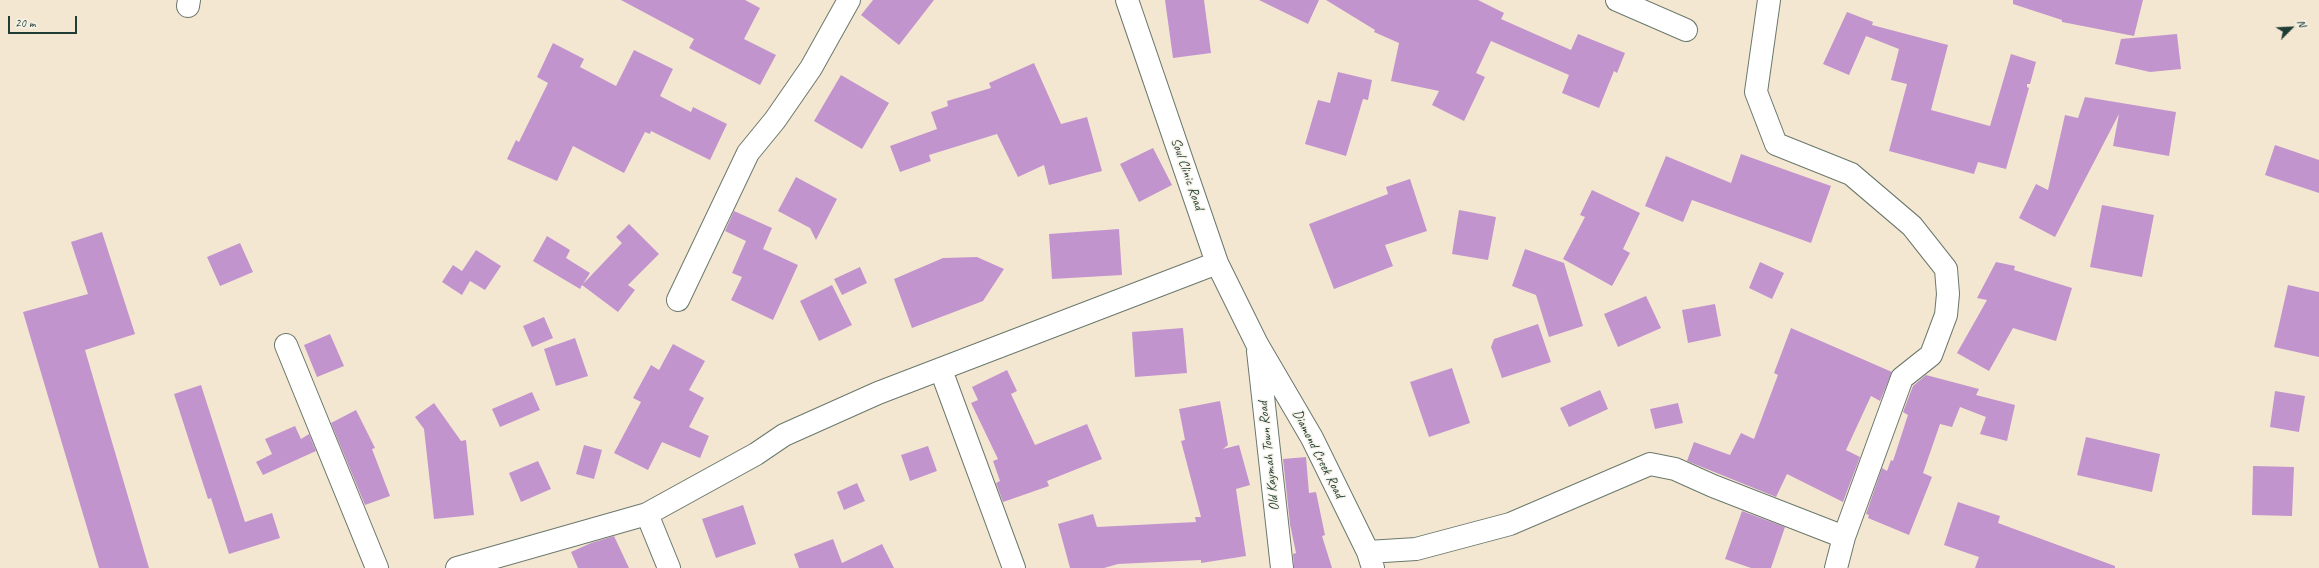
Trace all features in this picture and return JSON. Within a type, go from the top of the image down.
[{"type":"street","points":[[678,300],[748,153],[775,120],[810,68],[849,0]]},
{"type":"street","name":"Soul Clinic Road","points":[[1126,0],[1217,263],[1257,344]]},
{"type":"street","points":[[1617,0],[1686,30]]},
{"type":"street","points":[[1770,0],[1756,92],[1776,144],[1851,174],[1912,226],[1946,269],[1948,294],[1946,316],[1930,355],[1902,378],[1844,537],[1836,568]]},
{"type":"street","points":[[457,568],[647,514],[756,454],[784,435],[878,393],[1217,263]]},
{"type":"street","name":"Diamond Creek Road","points":[[1257,344],[1312,438],[1370,560]]},
{"type":"street","name":"Old Kaymah Town Road","points":[[1257,344],[1282,568]]},
{"type":"street","points":[[286,345],[377,568]]},
{"type":"street","points":[[941,370],[1014,568]]},
{"type":"street","points":[[1370,560],[1510,524],[1650,464],[1675,469],[1713,486],[1844,537]]},
{"type":"street","points":[[647,514],[669,568]]},
{"type":"building","points":[[621,0],[745,0],[760,8],[744,39],[776,55],[760,85],[689,48],[694,39]]},
{"type":"building","points":[[873,0],[934,0],[899,45],[861,15]]},
{"type":"building","points":[[1165,0],[1204,0],[1211,53],[1173,58]]},
{"type":"building","points":[[1259,0],[1319,0],[1308,24]]},
{"type":"building","points":[[1326,0],[1478,0],[1504,13],[1501,19],[1571,50],[1578,34],[1625,53],[1617,73],[1614,71],[1599,108],[1562,93],[1569,75],[1491,41],[1476,73],[1485,77],[1464,121],[1432,105],[1439,91],[1391,81],[1399,43],[1374,32],[1375,30]]},
{"type":"building","points":[[2013,0],[2143,0],[2134,36],[2062,22],[2062,20],[2013,4]]},
{"type":"building","points":[[1847,12],[1873,22],[1872,25],[1948,45],[1931,110],[1990,126],[2011,54],[2036,62],[2030,84],[2027,84],[2027,87],[2029,88],[2006,169],[1978,162],[1974,174],[1889,151],[1907,84],[1891,80],[1899,49],[1866,36],[1849,75],[1823,64]]},
{"type":"building","points":[[2177,34],[2181,69],[2150,72],[2115,64],[2121,39]]},
{"type":"building","points":[[553,43],[584,59],[580,67],[616,86],[634,50],[673,69],[660,96],[691,112],[693,107],[727,124],[710,160],[651,131],[650,134],[645,132],[624,173],[573,146],[557,181],[507,159],[516,140],[519,142],[548,83],[537,77]]},
{"type":"building","points":[[1034,63],[1061,124],[1087,117],[1102,171],[1049,185],[1044,165],[1018,177],[997,134],[929,155],[931,161],[900,172],[890,146],[937,129],[931,112],[948,106],[947,101],[991,88],[989,83]]},
{"type":"building","points":[[1338,72],[1372,80],[1368,100],[1363,99],[1346,156],[1305,144],[1318,100],[1330,103]]},
{"type":"building","points":[[841,75],[889,103],[862,149],[814,121]]},
{"type":"building","points":[[2085,97],[2176,112],[2169,156],[2113,146],[2119,114],[2055,237],[2019,218],[2036,184],[2048,190],[2065,115],[2078,118]]},
{"type":"building","points":[[2275,145],[2319,160],[2319,193],[2265,175]]},
{"type":"building","points":[[1153,148],[1172,185],[1139,202],[1120,164]]},
{"type":"building","points":[[1741,154],[1831,186],[1811,243],[1692,200],[1683,222],[1645,206],[1666,156],[1731,183]]},
{"type":"building","points":[[796,177],[837,199],[816,240],[810,228],[778,211]]},
{"type":"building","points":[[1410,179],[1427,231],[1385,245],[1393,266],[1334,289],[1309,224],[1388,194],[1386,187]]},
{"type":"building","points":[[1592,190],[1640,213],[1623,249],[1630,253],[1612,286],[1563,259],[1585,217],[1580,215]]},
{"type":"building","points":[[2102,205],[2154,215],[2142,277],[2090,267]]},
{"type":"building","points":[[1459,210],[1496,217],[1488,260],[1452,254]]},
{"type":"building","points":[[734,211],[772,228],[763,249],[798,265],[773,320],[731,300],[742,277],[732,273],[746,241],[725,231]]},
{"type":"building","points":[[629,224],[659,254],[628,285],[635,290],[618,312],[582,285],[580,289],[533,261],[547,236],[570,250],[566,258],[590,273],[583,284],[622,243],[616,237]]},
{"type":"building","points":[[1119,229],[1122,275],[1052,279],[1049,234]]},
{"type":"building","points":[[102,232],[135,334],[85,350],[149,568],[99,568],[23,312],[88,294],[71,242]]},
{"type":"building","points":[[240,243],[253,272],[220,286],[207,257]]},
{"type":"building","points":[[1525,249],[1564,263],[1583,326],[1549,337],[1536,295],[1512,286]]},
{"type":"building","points":[[476,250],[501,266],[485,290],[470,281],[462,295],[442,282],[453,265],[462,271]]},
{"type":"building","points":[[977,257],[1004,269],[983,301],[912,328],[894,279],[943,258]]},
{"type":"building","points":[[1760,262],[1784,273],[1772,299],[1749,288]]},
{"type":"building","points":[[1996,262],[2015,266],[2014,270],[2072,288],[2056,341],[2013,328],[1989,371],[1957,353],[1987,300],[1977,298]]},
{"type":"building","points":[[860,267],[867,283],[842,295],[834,279]]},
{"type":"building","points":[[832,285],[852,325],[819,341],[800,301]]},
{"type":"building","points":[[2288,285],[2319,292],[2319,357],[2274,347]]},
{"type":"building","points":[[1646,296],[1661,328],[1618,347],[1604,314]]},
{"type":"building","points":[[1715,304],[1721,336],[1688,343],[1682,310]]},
{"type":"building","points":[[544,317],[553,338],[532,347],[523,326]]},
{"type":"building","points":[[1538,324],[1551,362],[1502,378],[1491,347],[1494,339]]},
{"type":"building","points":[[1183,328],[1187,373],[1135,377],[1132,332]]},
{"type":"building","points":[[1791,328],[1892,372],[1880,401],[1871,396],[1846,450],[1860,457],[1843,502],[1787,474],[1776,497],[1687,461],[1694,442],[1730,455],[1741,433],[1754,439],[1778,375],[1774,373]]},
{"type":"building","points":[[330,334],[344,366],[317,377],[304,345]]},
{"type":"building","points":[[575,338],[588,376],[556,386],[544,349]]},
{"type":"building","points":[[673,344],[705,361],[689,390],[704,398],[689,427],[709,436],[700,458],[662,442],[648,470],[614,453],[641,402],[633,398],[651,365],[659,370]]},
{"type":"building","points":[[1452,368],[1470,423],[1429,437],[1410,382]]},
{"type":"building","points":[[1007,370],[1017,391],[1011,394],[1035,445],[1087,424],[1102,459],[1047,481],[1049,486],[1003,502],[996,483],[1000,481],[993,461],[998,459],[971,403],[978,400],[972,387]]},
{"type":"building","points":[[1926,375],[1979,389],[1976,395],[2015,405],[2007,441],[1980,434],[1986,417],[1960,407],[1952,427],[1940,424],[1923,473],[1932,477],[1909,535],[1868,518],[1869,515],[1866,514],[1882,468],[1887,471],[1891,460],[1893,461],[1908,415],[1903,412],[1913,386]]},
{"type":"building","points":[[201,385],[245,522],[272,513],[280,538],[229,554],[211,498],[208,499],[174,394]]},
{"type":"building","points":[[1600,390],[1608,409],[1569,427],[1560,408]]},
{"type":"building","points":[[2275,391],[2305,396],[2299,432],[2270,427]]},
{"type":"building","points":[[532,392],[540,410],[500,427],[492,409]]},
{"type":"building","points":[[1220,401],[1228,445],[1223,449],[1239,445],[1250,485],[1236,489],[1246,556],[1201,563],[1201,560],[1118,564],[1104,568],[1070,568],[1058,524],[1093,514],[1097,527],[1196,522],[1195,517],[1201,517],[1181,441],[1185,440],[1179,409]]},
{"type":"building","points":[[434,403],[461,441],[466,440],[474,515],[434,519],[424,429],[415,417]]},
{"type":"building","points":[[1678,403],[1683,423],[1655,429],[1650,409]]},
{"type":"building","points":[[356,410],[375,448],[372,449],[390,496],[365,505],[331,423]]},
{"type":"building","points":[[295,426],[301,439],[309,434],[316,451],[263,475],[256,462],[272,454],[265,439]]},
{"type":"building","points":[[2086,437],[2160,454],[2152,492],[2077,475]]},
{"type":"building","points":[[584,445],[602,450],[594,479],[576,474]]},
{"type":"building","points":[[928,446],[937,471],[910,481],[901,455]]},
{"type":"building","points":[[1306,457],[1309,493],[1316,492],[1325,535],[1322,536],[1332,568],[1294,568],[1293,554],[1296,553],[1290,524],[1283,459]]},
{"type":"building","points":[[538,461],[551,489],[521,502],[509,473]]},
{"type":"building","points":[[2253,466],[2294,467],[2292,516],[2252,515]]},
{"type":"building","points":[[857,483],[865,501],[844,510],[837,492]]},
{"type":"building","points":[[1958,502],[2000,516],[1998,523],[2115,566],[2115,568],[1975,568],[1979,557],[1944,545]]},
{"type":"building","points":[[743,505],[756,544],[716,558],[702,519]]},
{"type":"building","points":[[1742,511],[1785,527],[1771,568],[1751,568],[1725,559]]},
{"type":"building","points":[[614,536],[629,568],[578,568],[571,552],[591,543]]},
{"type":"building","points":[[833,539],[842,563],[882,544],[894,568],[799,568],[794,554]]}]
